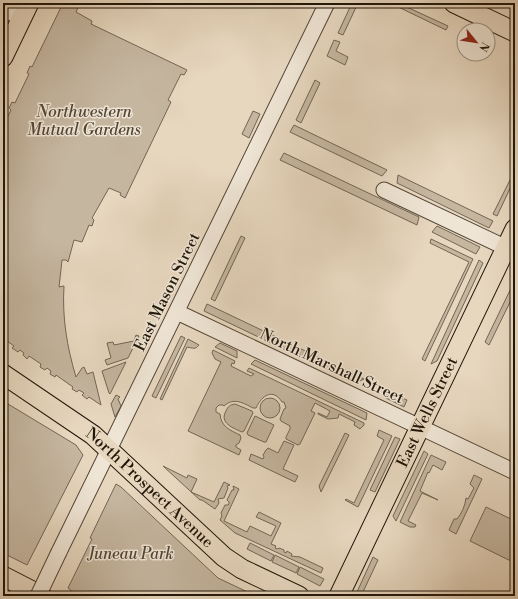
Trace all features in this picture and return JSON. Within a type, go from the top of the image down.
[{"type":"main road","points":[[454,3],[515,32]]},
{"type":"main road","points":[[3,57],[26,10]]},
{"type":"main road","name":"East Wells Street","points":[[339,596],[420,427],[510,250],[515,228]]},
{"type":"main road","name":"North Prospect Avenue","points":[[3,374],[93,435],[224,558],[242,569],[299,596]]},
{"type":"main road","points":[[3,576],[42,596]]},
{"type":"street","name":"East Mason Street","points":[[38,596],[327,3]]},
{"type":"street","points":[[3,9],[26,10]]},
{"type":"street","points":[[384,190],[510,250]]},
{"type":"street","name":"North Marshall Street","points":[[177,312],[515,472]]},
{"type":"green space","name":"Northwestern Mutual Gardens","points":[[63,3],[80,3],[76,12],[92,21],[91,24],[187,70],[184,75],[181,74],[168,100],[171,102],[125,198],[120,195],[121,193],[109,188],[92,218],[94,220],[92,226],[89,225],[82,242],[74,240],[68,262],[66,260],[62,260],[59,287],[64,286],[65,321],[73,366],[76,377],[84,367],[87,374],[93,372],[101,405],[89,397],[87,399],[82,395],[84,393],[79,390],[77,392],[72,389],[73,387],[56,375],[55,377],[50,374],[51,371],[47,368],[45,370],[40,367],[41,364],[29,356],[27,359],[23,355],[24,353],[20,350],[18,352],[12,348],[14,346],[3,338],[3,122],[4,119],[6,120],[11,110],[9,108],[12,102],[15,103],[29,74],[27,73],[30,66],[32,67]]},
{"type":"green space","points":[[352,3],[358,3],[343,35],[338,33]]},
{"type":"green space","points":[[390,3],[398,3],[448,26],[446,30]]},
{"type":"green space","points":[[334,40],[340,42],[336,51],[348,57],[345,65],[327,56]]},
{"type":"green space","points":[[315,80],[320,83],[301,123],[296,120]]},
{"type":"green space","points":[[253,111],[260,114],[249,138],[242,134]]},
{"type":"green space","points":[[294,125],[387,170],[382,176],[292,133],[290,132]]},
{"type":"green space","points":[[284,153],[419,217],[417,225],[280,160]]},
{"type":"green space","points":[[514,172],[515,178],[497,216],[493,214]]},
{"type":"green space","points":[[398,175],[493,221],[489,228],[397,183]]},
{"type":"green space","points":[[437,226],[480,247],[476,254],[432,232]]},
{"type":"green space","points":[[241,236],[245,238],[215,301],[211,299]]},
{"type":"green space","points":[[431,239],[473,259],[425,361],[422,359],[469,262],[430,243]]},
{"type":"green space","points":[[479,260],[483,263],[437,361],[431,364]]},
{"type":"green space","points":[[515,280],[515,292],[489,345],[485,342]]},
{"type":"green space","points":[[207,304],[364,379],[355,383],[204,311]]},
{"type":"green space","points":[[136,335],[139,336],[128,358],[107,365],[105,360],[111,358],[107,343],[113,342],[114,345],[134,341]]},
{"type":"green space","points":[[181,336],[185,338],[156,398],[152,396]]},
{"type":"green space","points":[[188,339],[199,345],[195,348],[187,347],[162,400],[160,399]]},
{"type":"green space","points":[[220,343],[237,351],[237,358],[215,347]]},
{"type":"green space","points":[[213,350],[235,361],[231,366],[251,376],[254,374],[247,371],[249,368],[364,423],[364,425],[360,429],[354,425],[355,422],[339,414],[338,418],[328,419],[318,413],[327,417],[330,411],[315,403],[311,411],[315,413],[300,444],[298,445],[286,439],[290,426],[280,419],[284,409],[286,408],[284,402],[282,402],[275,395],[271,394],[264,397],[258,403],[256,408],[235,401],[224,406],[219,405],[216,408],[216,412],[220,414],[224,425],[240,435],[241,438],[239,443],[236,445],[236,447],[241,450],[239,455],[188,431],[221,362],[215,359],[212,353]]},
{"type":"green space","points":[[255,360],[367,413],[366,420],[251,364]]},
{"type":"green space","points":[[126,362],[110,394],[102,371]]},
{"type":"green space","points":[[383,389],[407,400],[404,407],[386,398]]},
{"type":"green space","points":[[116,395],[120,397],[118,399],[121,406],[115,417],[111,404]]},
{"type":"green space","points":[[266,398],[274,398],[280,404],[280,412],[274,418],[266,418],[260,412],[260,404]]},
{"type":"green space","points":[[3,401],[76,445],[83,455],[27,565],[3,553]]},
{"type":"green space","points":[[235,404],[252,411],[253,413],[244,431],[242,432],[228,424],[224,419],[224,415],[230,405]]},
{"type":"green space","points":[[255,416],[274,425],[266,442],[248,435],[247,433]]},
{"type":"green space","points":[[379,430],[392,436],[358,507],[345,500],[346,499],[354,503],[384,440],[377,436]]},
{"type":"green space","points":[[345,433],[349,435],[321,492],[319,486]]},
{"type":"green space","points":[[395,437],[400,439],[375,492],[370,490]]},
{"type":"green space","points":[[284,441],[294,445],[283,469],[298,476],[295,482],[249,460],[251,454],[263,459],[263,455],[268,448],[278,453]]},
{"type":"green space","points":[[424,451],[428,454],[396,521],[393,516]]},
{"type":"green space","points":[[431,455],[446,462],[442,470],[433,465],[429,473],[428,472],[420,491],[438,500],[422,493],[408,521],[416,525],[415,527],[410,527],[400,522]]},
{"type":"green space","points":[[163,466],[187,478],[188,475],[197,479],[191,492]]},
{"type":"green space","points":[[474,475],[482,479],[456,534],[449,530],[454,519],[457,519],[462,512],[466,498],[468,499],[474,488],[470,484]]},
{"type":"green space","points":[[224,482],[230,485],[227,486],[228,488],[224,498],[218,499],[219,503],[215,509],[200,500],[192,492],[214,502]]},
{"type":"green space","name":"Juneau Park","points":[[116,484],[218,578],[256,596],[78,596],[68,588],[92,539],[90,538]]},
{"type":"green space","points":[[233,486],[239,489],[224,521],[247,532],[250,526],[271,536],[276,526],[256,517],[259,512],[281,523],[271,544],[276,546],[275,548],[279,548],[284,550],[286,553],[287,551],[292,554],[291,556],[300,557],[323,568],[321,573],[235,533],[220,520],[222,516],[221,513],[225,505],[229,504],[227,500],[232,490],[234,490]]},
{"type":"green space","points":[[486,507],[515,521],[515,563],[470,541]]},
{"type":"green space","points":[[250,543],[274,555],[271,561],[247,549]]},
{"type":"green space","points":[[275,555],[299,567],[296,573],[272,562]]},
{"type":"green space","points":[[373,557],[378,560],[362,594],[357,592]]},
{"type":"green space","points":[[300,567],[324,579],[320,586],[297,574]]}]
